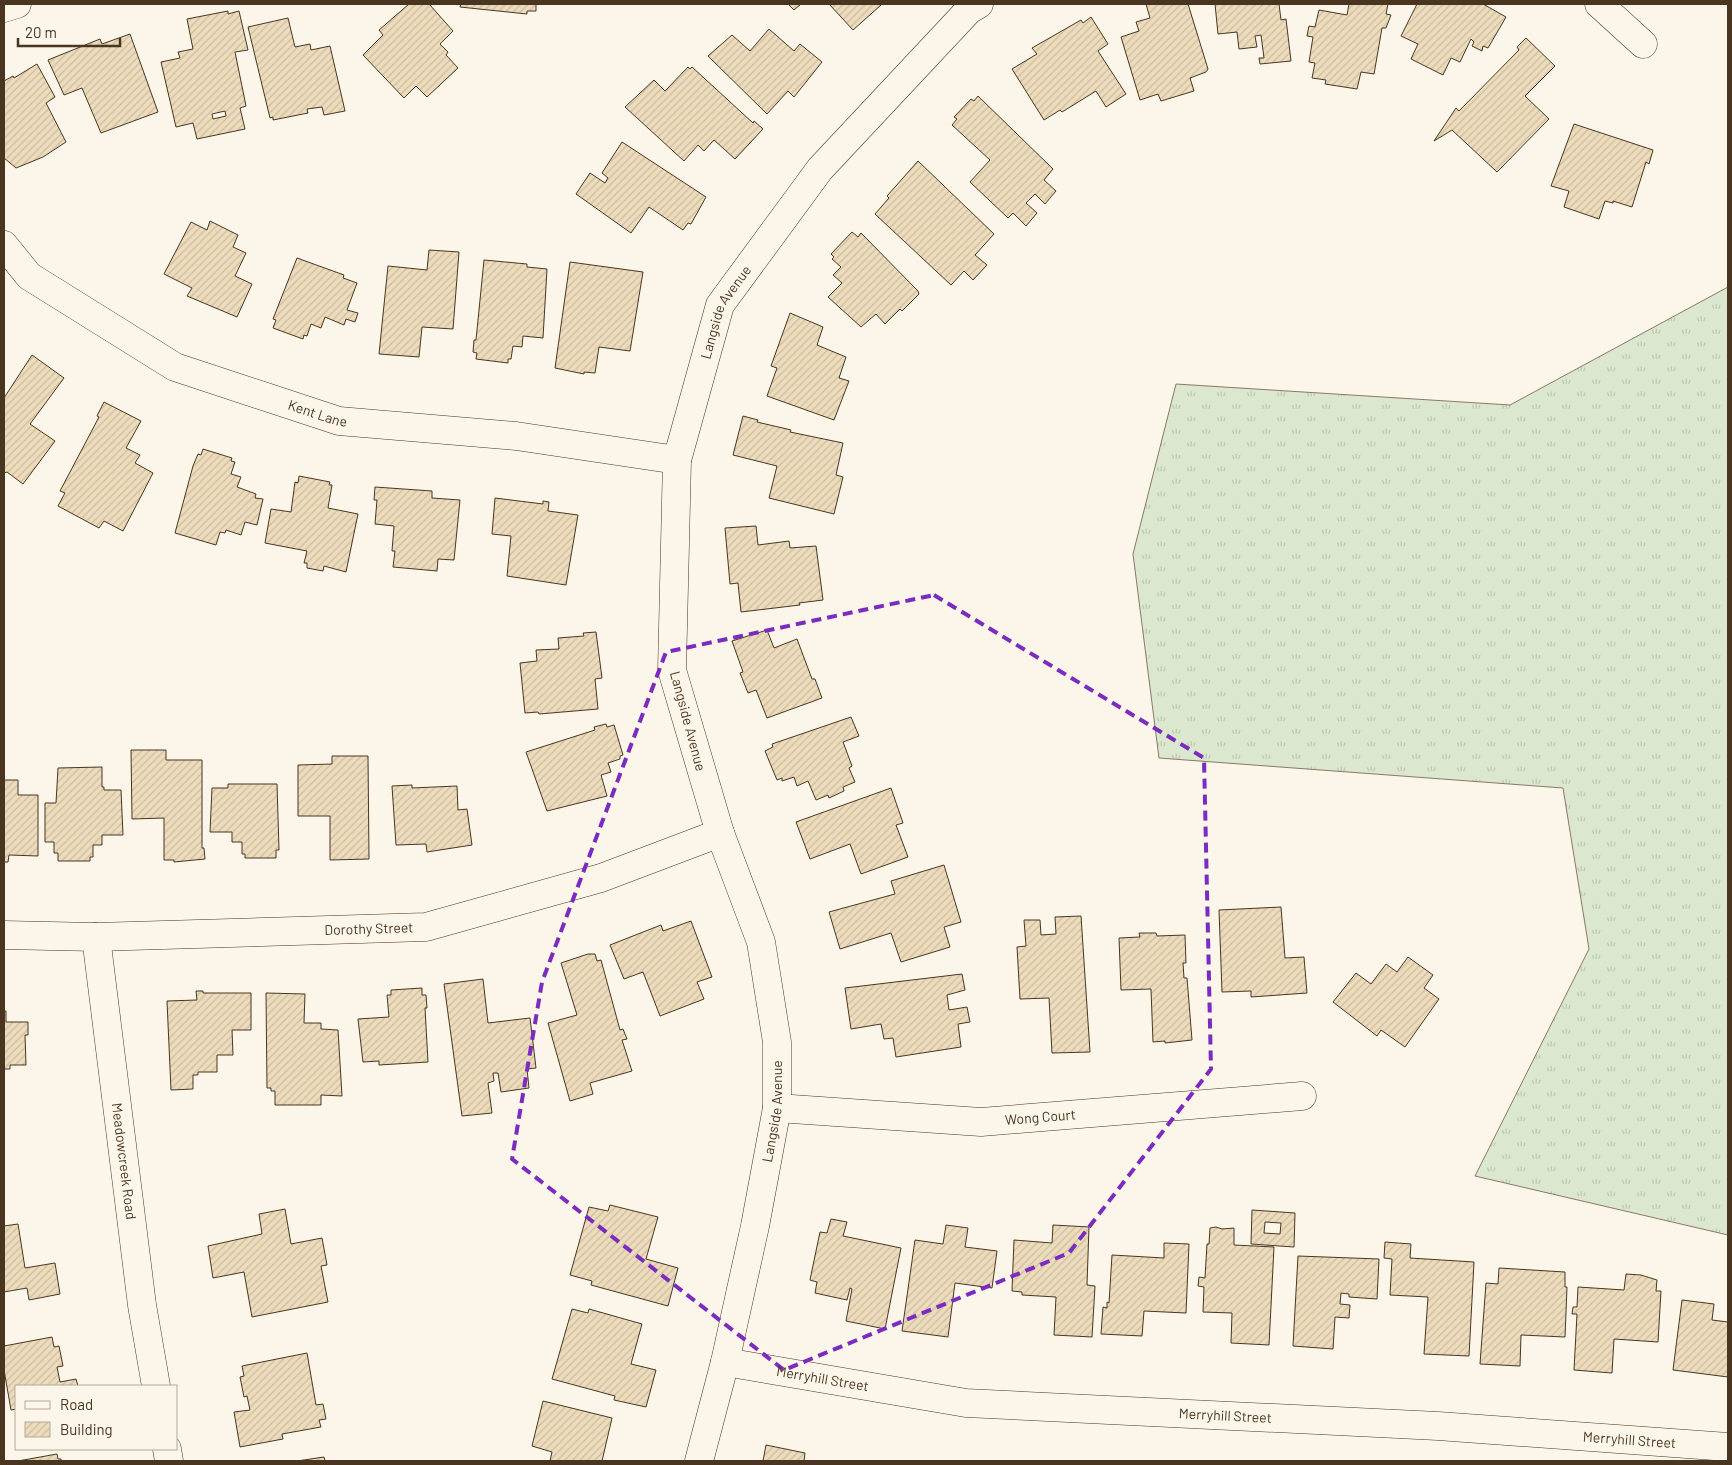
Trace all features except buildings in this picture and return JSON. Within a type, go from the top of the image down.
[{"type":"street","points":[[4,8],[17,4]]},
{"type":"street","name":"Langside Avenue","points":[[699,1461],[725,1362],[755,1226],[777,1108],[777,1042],[761,942],[720,833],[672,670],[677,460],[720,305],[820,169],[969,10],[980,4]]},
{"type":"street","points":[[1599,4],[1643,44]]},
{"type":"street","name":"Kent Lane","points":[[4,245],[29,276],[175,366],[339,421],[516,436],[677,460]]},
{"type":"street","name":"Dorothy Street","points":[[4,935],[96,937],[426,927],[601,878],[720,833]]},
{"type":"street","name":"Meadowcreek Road","points":[[96,937],[142,1305],[156,1385]]},
{"type":"street","name":"Wong Court","points":[[777,1108],[981,1122],[1302,1096]]},
{"type":"street","name":"Merryhill Street","points":[[725,1362],[966,1403],[1438,1426],[1728,1447]]},
{"type":"highlighted area","points":[[934,595],[1204,758],[1211,1069],[1069,1253],[784,1370],[512,1159],[542,982],[666,652]]},
{"type":"green space","points":[[1728,287],[1728,1235],[1475,1176],[1589,949],[1563,788],[1159,758],[1133,554],[1176,384],[1510,405]]}]
